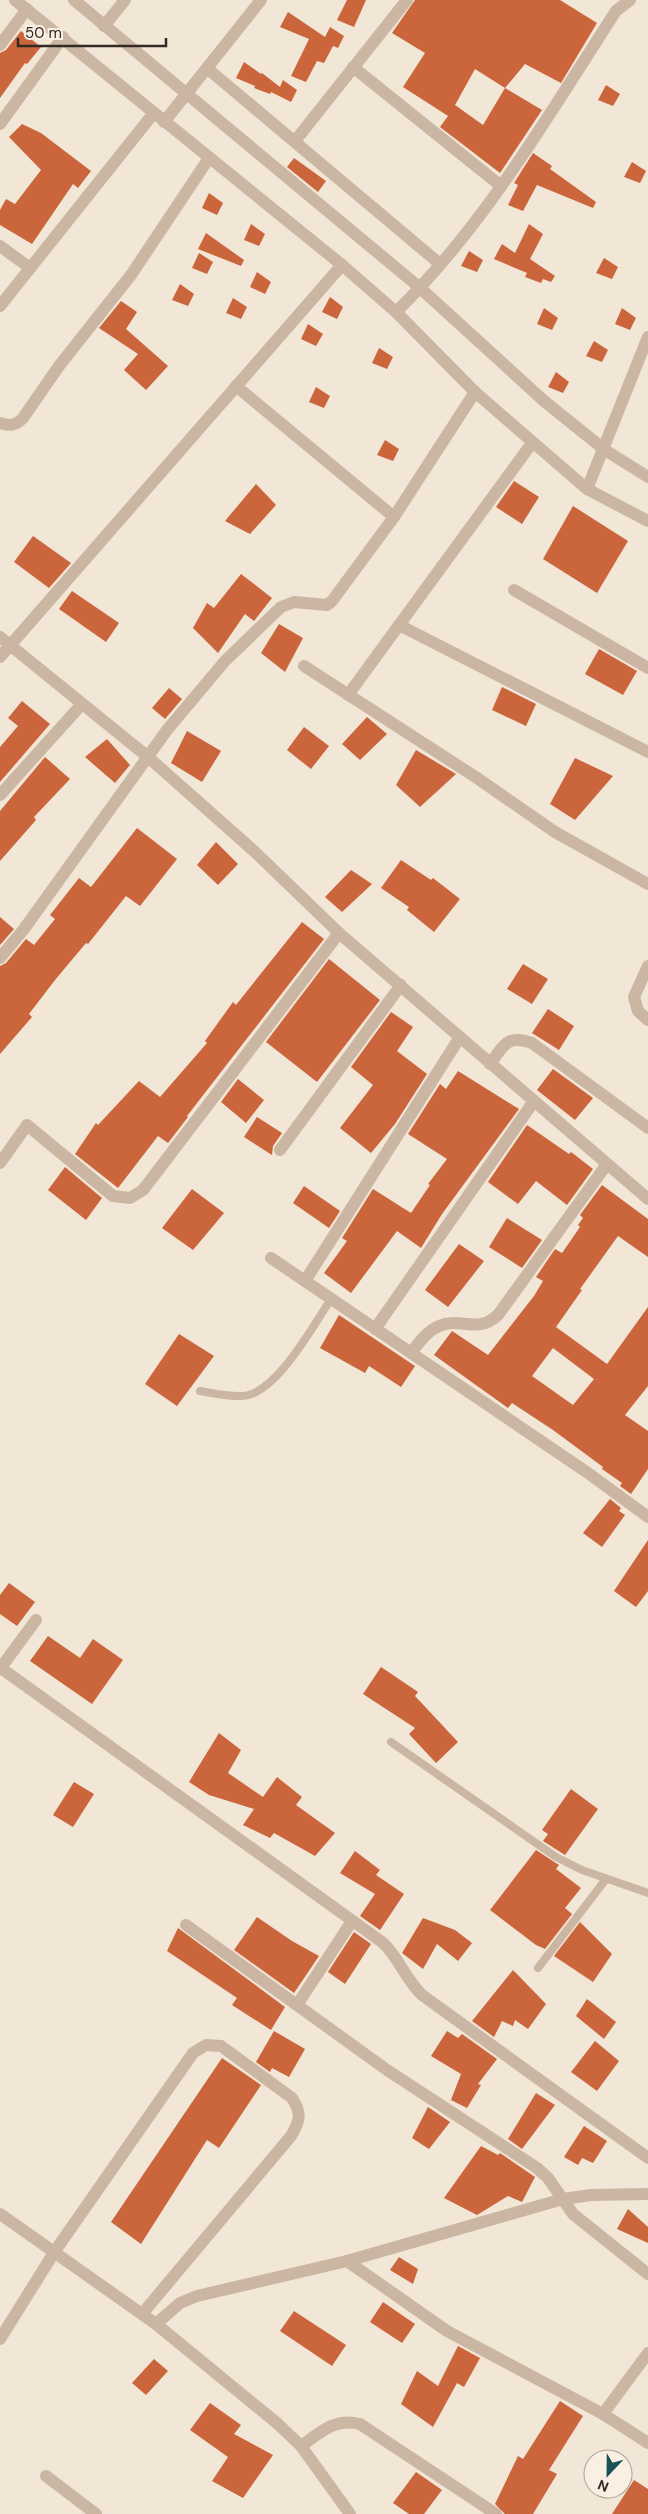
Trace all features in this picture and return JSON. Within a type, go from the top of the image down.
[{"type":"street","points":[[16,0],[63,37],[153,114],[168,118],[209,158],[399,309],[475,392],[587,489],[648,521]]},
{"type":"street","points":[[74,0],[184,99],[417,289],[603,453],[648,477]]},
{"type":"street","points":[[104,26],[125,0]]},
{"type":"street","points":[[168,118],[261,0]]},
{"type":"street","points":[[295,141],[407,0]]},
{"type":"street","points":[[399,309],[440,264],[501,186],[616,11],[630,0]]},
{"type":"street","points":[[0,45],[28,9]]},
{"type":"street","points":[[0,124],[63,37]]},
{"type":"street","points":[[353,67],[501,186]]},
{"type":"street","points":[[208,69],[440,264]]},
{"type":"street","points":[[0,306],[153,114]]},
{"type":"street","points":[[0,423],[10,426],[18,424],[23,418],[59,366],[131,274],[209,158]]},
{"type":"street","points":[[0,246],[30,268]]},
{"type":"street","points":[[0,657],[5,641],[236,386],[342,265]]},
{"type":"street","points":[[587,489],[648,337]]},
{"type":"street","points":[[236,386],[394,517]]},
{"type":"street","points":[[0,958],[24,929],[148,757],[225,661],[281,607],[294,602],[327,605],[332,601],[394,517],[475,392]]},
{"type":"street","points":[[348,695],[532,442]]},
{"type":"street","points":[[514,590],[648,668]]},
{"type":"street","points":[[399,625],[648,752]]},
{"type":"street","points":[[5,641],[148,757],[254,852],[339,933],[648,1199]]},
{"type":"street","points":[[304,666],[555,832],[648,884]]},
{"type":"street","points":[[0,795],[82,704]]},
{"type":"street","points":[[0,1162],[27,1125],[113,1196],[130,1198],[143,1190],[339,933]]},
{"type":"street","points":[[648,966],[634,997],[638,1011],[648,1020]]},
{"type":"street","points":[[280,1150],[400,985]]},
{"type":"street","points":[[306,1281],[460,1037]]},
{"type":"street","points":[[490,1064],[510,1040],[518,1038],[532,1043],[648,1128]]},
{"type":"street","points":[[375,1329],[534,1102]]},
{"type":"street","points":[[411,1353],[428,1333],[439,1326],[450,1324],[479,1325],[489,1323],[498,1315],[607,1164]]},
{"type":"street","points":[[271,1258],[648,1517]]},
{"type":"street","points":[[36,1620],[0,1668],[391,1950],[412,1986],[422,1995],[648,2158]]},
{"type":"street","points":[[297,2005],[352,1922]]},
{"type":"street","points":[[186,1925],[387,2070],[537,2168],[548,2178],[572,2214],[648,2274]]},
{"type":"street","points":[[0,2339],[55,2251],[193,2053],[206,2045],[221,2046],[292,2098],[299,2109],[299,2122],[291,2136],[142,2314]]},
{"type":"street","points":[[156,2324],[180,2303],[197,2296],[347,2261],[563,2198],[648,2194]]},
{"type":"street","points":[[0,2214],[156,2324],[278,2424],[301,2446],[350,2514]]},
{"type":"street","points":[[347,2261],[447,2331],[603,2414],[648,2443]]},
{"type":"street","points":[[603,2414],[648,2353]]},
{"type":"street","points":[[301,2446],[333,2424],[347,2421],[360,2424],[496,2514]]},
{"type":"street","points":[[46,2476],[96,2514]]},
{"type":"lane","points":[[200,1391],[243,1396],[254,1393],[275,1378],[331,1298]]},
{"type":"lane","points":[[391,1742],[556,1857],[606,1879],[648,1893]]},
{"type":"lane","points":[[538,1968],[606,1879]]},
{"type":"building","points":[[347,0],[366,0],[354,27],[337,20]]},
{"type":"building","points":[[415,0],[560,0],[597,23],[561,83],[525,64],[505,88],[542,110],[500,173],[440,127],[448,116],[403,87],[425,53],[392,33]],"holes":[[[475,69],[505,88],[483,125],[455,105]]]},
{"type":"building","points":[[288,12],[325,37],[330,27],[344,36],[338,48],[333,46],[324,63],[317,61],[306,82],[291,76],[309,39],[280,27]]},
{"type":"building","points":[[21,31],[41,47],[27,64],[25,63],[0,98],[0,53],[6,50]]},
{"type":"building","points":[[244,62],[280,87],[283,80],[297,90],[291,102],[271,92],[270,94],[254,88],[255,86],[236,78]]},
{"type":"building","points":[[606,85],[620,94],[613,106],[598,100]]},
{"type":"building","points":[[22,124],[41,133],[91,171],[78,188],[73,184],[32,244],[0,225],[0,210],[6,199],[15,204],[41,170],[9,137]]},
{"type":"building","points":[[533,153],[552,166],[550,169],[596,202],[593,208],[537,185],[523,211],[508,205],[518,185],[514,183]]},
{"type":"building","points":[[294,158],[326,181],[318,192],[287,167]]},
{"type":"building","points":[[632,162],[646,171],[640,183],[624,177]]},
{"type":"building","points":[[209,193],[223,203],[217,215],[202,208]]},
{"type":"building","points":[[251,224],[265,234],[259,246],[244,240]]},
{"type":"building","points":[[529,224],[543,234],[530,259],[555,276],[551,282],[543,279],[541,283],[525,277],[527,273],[494,259],[502,244],[515,253]]},
{"type":"building","points":[[206,233],[244,260],[241,266],[198,249]]},
{"type":"building","points":[[469,251],[483,260],[477,272],[461,266]]},
{"type":"building","points":[[199,253],[213,262],[207,274],[192,268]]},
{"type":"building","points":[[604,258],[618,267],[612,279],[596,273]]},
{"type":"building","points":[[257,272],[271,282],[265,294],[250,287]]},
{"type":"building","points":[[180,284],[194,294],[188,306],[172,300]]},
{"type":"building","points":[[330,297],[343,307],[337,319],[322,312]]},
{"type":"building","points":[[233,298],[247,307],[241,319],[226,313]]},
{"type":"building","points":[[121,301],[137,312],[126,329],[168,366],[146,390],[124,370],[138,354],[99,328]]},
{"type":"building","points":[[544,308],[558,318],[552,330],[537,324]]},
{"type":"building","points":[[622,308],[636,318],[630,330],[615,324]]},
{"type":"building","points":[[308,324],[323,334],[316,346],[301,339]]},
{"type":"building","points":[[594,341],[608,350],[602,362],[586,356]]},
{"type":"building","points":[[379,348],[393,357],[387,369],[372,363]]},
{"type":"building","points":[[556,372],[569,382],[563,393],[548,387]]},
{"type":"building","points":[[316,387],[330,396],[324,408],[309,402]]},
{"type":"building","points":[[385,440],[399,449],[393,461],[377,455]]},
{"type":"building","points":[[514,481],[539,497],[522,524],[496,507]]},
{"type":"building","points":[[256,484],[276,505],[250,534],[225,521]]},
{"type":"building","points":[[573,506],[628,541],[597,593],[543,559]]},
{"type":"building","points":[[33,536],[71,563],[49,588],[14,562]]},
{"type":"building","points":[[241,574],[272,598],[254,621],[245,614],[218,653],[193,628],[207,603],[214,608]]},
{"type":"building","points":[[72,591],[119,623],[106,642],[59,609]]},
{"type":"building","points":[[279,624],[303,638],[285,672],[261,653]]},
{"type":"building","points":[[599,649],[637,671],[623,695],[585,674]]},
{"type":"building","points":[[502,687],[536,704],[526,726],[492,710]]},
{"type":"building","points":[[169,688],[182,699],[165,719],[152,708]]},
{"type":"building","points":[[22,701],[50,724],[0,782],[0,747],[18,726],[8,718]]},
{"type":"building","points":[[367,717],[387,734],[360,760],[342,744]]},
{"type":"building","points":[[304,727],[329,746],[311,769],[287,750]]},
{"type":"building","points":[[187,731],[221,751],[202,782],[171,763]]},
{"type":"building","points":[[107,739],[130,765],[115,783],[85,757]]},
{"type":"building","points":[[416,750],[456,774],[420,807],[396,785]]},
{"type":"building","points":[[45,757],[70,779],[34,817],[36,820],[0,861],[0,811]]},
{"type":"building","points":[[575,758],[613,776],[575,820],[550,804]]},
{"type":"building","points":[[137,828],[177,859],[140,906],[126,896],[88,944],[86,943],[55,980],[29,1014],[32,1017],[0,1054],[0,966],[6,963],[26,939],[34,945],[55,919],[50,915],[79,878],[91,887]]},
{"type":"building","points":[[216,842],[238,864],[218,885],[197,865]]},
{"type":"building","points":[[401,860],[431,880],[433,878],[460,899],[434,932],[407,910],[409,907],[381,888]]},
{"type":"building","points":[[351,870],[372,884],[342,912],[325,897]]},
{"type":"building","points":[[0,917],[14,929],[0,945]]},
{"type":"building","points":[[302,922],[324,939],[168,1143],[158,1136],[118,1188],[75,1154],[96,1123],[98,1125],[139,1081],[160,1097],[207,1043],[205,1041],[233,1002],[236,1005]]},
{"type":"building","points":[[329,959],[380,1000],[317,1082],[266,1042]]},
{"type":"building","points":[[523,964],[548,979],[532,1004],[507,989]]},
{"type":"building","points":[[548,1009],[574,1026],[559,1050],[532,1033]]},
{"type":"building","points":[[391,1012],[413,1027],[397,1051],[427,1074],[395,1124],[371,1153],[340,1128],[373,1085],[351,1067]]},
{"type":"building","points":[[553,1069],[593,1098],[575,1120],[537,1090]]},
{"type":"building","points":[[458,1071],[519,1109],[442,1214],[421,1248],[397,1231],[351,1293],[324,1273],[347,1241],[342,1238],[373,1189],[411,1213],[430,1185],[428,1184],[447,1159],[408,1134],[440,1084],[446,1089]]},
{"type":"building","points":[[238,1079],[264,1100],[246,1123],[221,1102]]},
{"type":"building","points":[[257,1117],[282,1133],[273,1146],[272,1155],[244,1137]]},
{"type":"building","points":[[527,1125],[569,1154],[571,1152],[593,1169],[567,1205],[536,1181],[518,1204],[488,1182]]},
{"type":"building","points":[[65,1167],[102,1198],[86,1220],[48,1190]]},
{"type":"building","points":[[602,1185],[648,1219],[648,1257],[618,1236],[580,1289],[582,1290],[556,1327],[607,1364],[648,1307],[648,1386],[625,1415],[648,1431],[648,1469],[631,1494],[620,1486],[622,1483],[602,1469],[603,1467],[553,1430],[512,1403],[508,1408],[434,1355],[452,1331],[488,1355],[534,1296],[543,1281],[536,1277],[555,1249],[562,1253],[580,1227],[578,1225],[583,1218],[580,1215]],"holes":[[[553,1348],[594,1379],[573,1405],[532,1376]]]},
{"type":"building","points":[[304,1186],[340,1211],[329,1228],[293,1203]]},
{"type":"building","points":[[192,1189],[224,1213],[193,1250],[162,1228]]},
{"type":"building","points":[[507,1218],[542,1240],[522,1268],[489,1247]]},
{"type":"building","points":[[459,1244],[484,1261],[448,1307],[425,1290]]},
{"type":"building","points":[[339,1315],[415,1366],[401,1387],[369,1366],[365,1373],[320,1348]]},
{"type":"building","points":[[179,1334],[214,1356],[177,1406],[145,1384]]},
{"type":"building","points":[[610,1499],[621,1508],[619,1511],[625,1515],[602,1547],[583,1533]]},
{"type":"building","points":[[648,1540],[648,1591],[636,1607],[614,1591]]},
{"type":"building","points":[[9,1583],[35,1602],[17,1626],[0,1614],[0,1595]]},
{"type":"building","points":[[48,1636],[80,1658],[93,1639],[123,1660],[92,1704],[30,1661]]},
{"type":"building","points":[[381,1667],[418,1692],[415,1696],[458,1742],[436,1763],[409,1734],[415,1728],[363,1694]]},
{"type":"building","points":[[219,1733],[241,1750],[228,1773],[263,1797],[277,1777],[302,1797],[296,1805],[335,1833],[315,1856],[274,1833],[270,1838],[243,1825],[254,1809],[209,1795],[189,1782]]},
{"type":"building","points":[[74,1782],[94,1794],[73,1827],[53,1815]]},
{"type":"building","points":[[571,1789],[598,1809],[565,1855],[543,1841],[548,1834],[542,1830]]},
{"type":"building","points":[[536,1850],[559,1865],[556,1869],[581,1888],[565,1908],[572,1914],[545,1949],[536,1945],[490,1910]]},
{"type":"building","points":[[355,1851],[380,1870],[376,1875],[404,1894],[380,1930],[360,1916],[375,1894],[340,1873]]},
{"type":"building","points":[[257,1917],[292,1941],[319,1956],[294,1993],[234,1950]]},
{"type":"building","points":[[423,1918],[455,1930],[472,1943],[458,1961],[437,1944],[423,1969],[402,1953]]},
{"type":"building","points":[[580,1922],[612,1954],[593,1982],[554,1956]]},
{"type":"building","points":[[178,1928],[285,2007],[271,2030],[232,2005],[237,1998],[167,1951]]},
{"type":"building","points":[[354,1932],[371,1944],[345,1984],[328,1972]]},
{"type":"building","points":[[513,1970],[546,2004],[528,2029],[515,2020],[513,2026],[502,2021],[494,2037],[472,2021]]},
{"type":"building","points":[[587,1999],[616,2022],[604,2039],[576,2016]]},
{"type":"building","points":[[274,2031],[305,2049],[289,2077],[272,2068],[270,2072],[256,2062]]},
{"type":"building","points":[[447,2031],[458,2038],[462,2034],[497,2059],[478,2084],[481,2085],[467,2108],[451,2100],[461,2074],[431,2056]]},
{"type":"building","points":[[595,2041],[619,2061],[597,2091],[571,2072]]},
{"type":"building","points":[[222,2058],[261,2085],[219,2148],[207,2140],[141,2244],[111,2222]]},
{"type":"building","points":[[536,2093],[555,2105],[522,2149],[508,2139]]},
{"type":"building","points":[[428,2107],[450,2122],[429,2149],[412,2138]]},
{"type":"building","points":[[584,2126],[607,2141],[593,2163],[582,2158],[578,2165],[564,2157]]},
{"type":"building","points":[[481,2146],[498,2155],[500,2153],[535,2177],[522,2202],[508,2196],[477,2215],[444,2198]]},
{"type":"building","points":[[628,2209],[648,2227],[648,2243],[617,2229]]},
{"type":"building","points":[[399,2257],[418,2269],[413,2284],[390,2270]]},
{"type":"building","points":[[383,2302],[415,2324],[402,2343],[370,2322]]},
{"type":"building","points":[[294,2311],[346,2345],[332,2366],[280,2331]]},
{"type":"building","points":[[458,2346],[480,2358],[464,2387],[457,2383],[433,2427],[401,2404],[417,2371],[438,2386]]},
{"type":"building","points":[[154,2359],[168,2371],[146,2395],[132,2383]]},
{"type":"building","points":[[560,2401],[583,2416],[549,2470],[557,2474],[533,2514],[505,2514],[495,2504],[518,2456],[523,2459]]},
{"type":"building","points":[[210,2403],[241,2425],[234,2434],[273,2455],[243,2498],[212,2481],[228,2457],[190,2430]]},
{"type":"building","points":[[416,2472],[442,2490],[424,2514],[409,2514],[393,2503]]},
{"type":"building","points":[[634,2480],[648,2489],[648,2514],[612,2514],[622,2499],[633,2499]]}]
